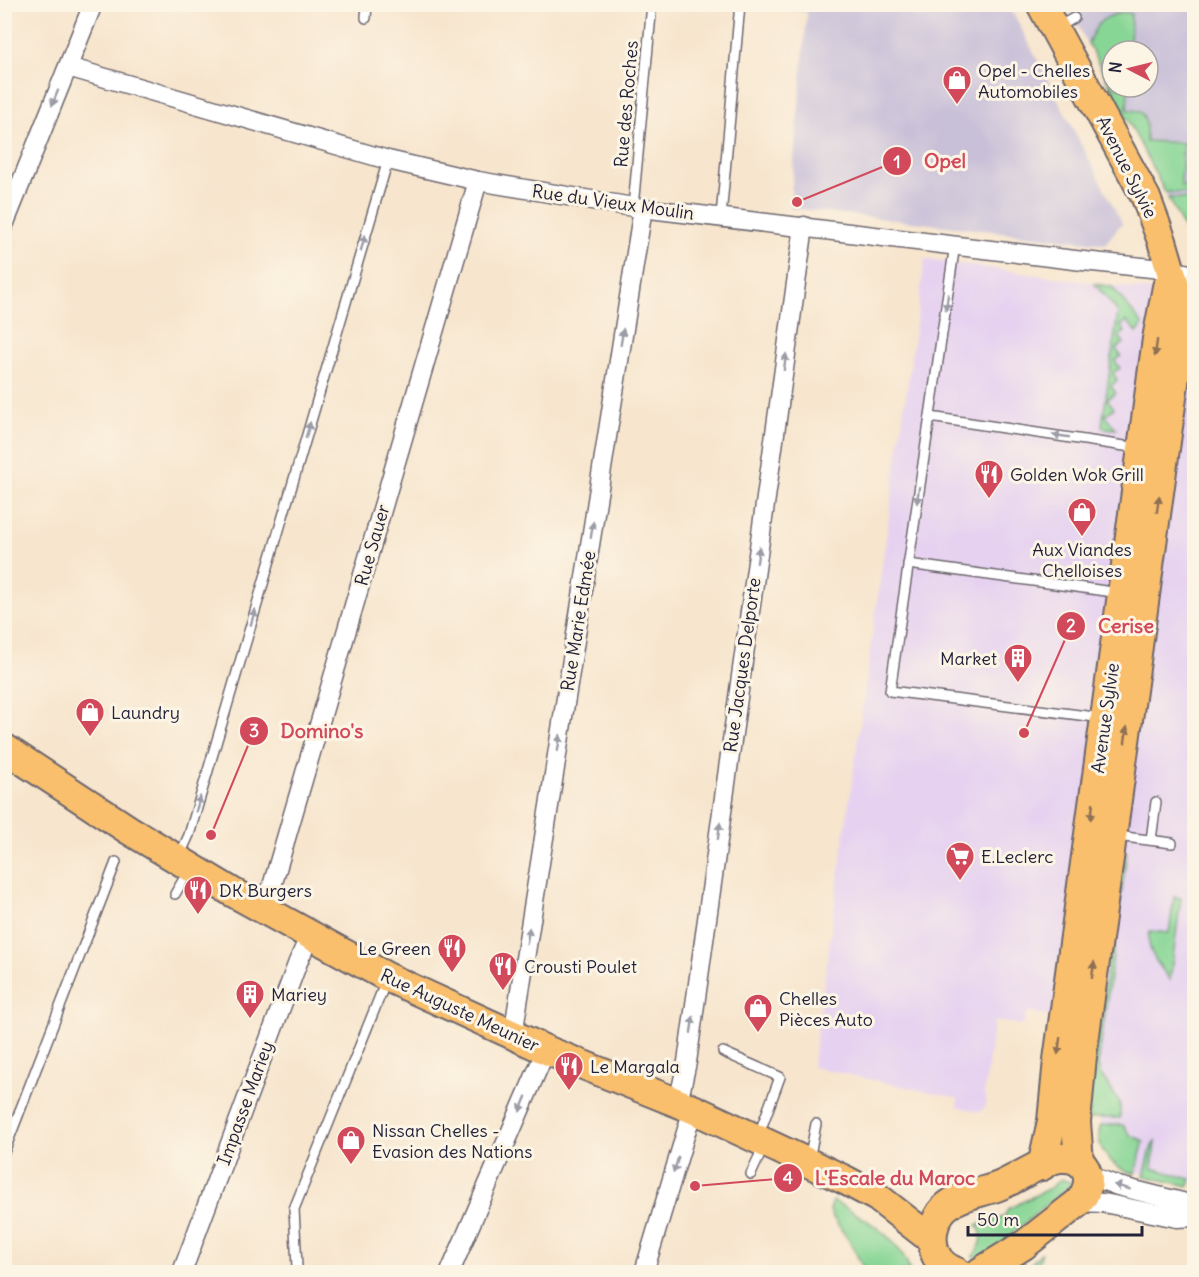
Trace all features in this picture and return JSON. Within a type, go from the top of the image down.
[{"type":"main road","name":"Avenue Sylvie","points":[[1041,4],[1064,24],[1146,198],[1162,241],[1183,273],[1180,342],[1082,1056],[1076,1122],[1084,1169]]},
{"type":"main road","name":"Avenue Sylvie","points":[[1041,1166],[1052,1121],[1060,998],[1123,594],[1131,446],[1157,339],[1183,273]]},
{"type":"main road","name":"Rue Auguste Meunier","points":[[4,748],[184,863],[387,977],[546,1050],[762,1140],[877,1197],[932,1240]]},
{"type":"main road","points":[[948,1271],[937,1258],[932,1240],[933,1228],[945,1207],[950,1203],[999,1186],[1058,1158],[1072,1158],[1084,1169],[1088,1189],[1079,1202],[1024,1245],[980,1272]]},
{"type":"street","points":[[4,225],[93,4]]},
{"type":"street","name":"Rue du Vieux Moulin","points":[[68,67],[387,160],[478,181],[638,207],[1183,273]]},
{"type":"street","name":"Rue Sauer","points":[[262,908],[270,893],[478,181]]},
{"type":"street","name":"Rue Marie Edmée","points":[[513,1035],[638,207]]},
{"type":"street","name":"Rue Jacques Delporte","points":[[644,1272],[685,1106],[687,1062],[804,226]]},
{"type":"street","name":"Impasse Mariey","points":[[182,1272],[310,935]]},
{"type":"street","points":[[450,1272],[546,1050]]},
{"type":"street","points":[[1084,1169],[1118,1186],[1182,1202],[1194,1211]]},
{"type":"street","points":[[1079,1202],[1104,1203],[1177,1218],[1194,1216]]},
{"type":"lane","points":[[366,18],[367,4]]},
{"type":"lane","name":"Rue des Roches","points":[[638,207],[652,4]]},
{"type":"lane","points":[[721,217],[740,4]]},
{"type":"lane","points":[[175,894],[189,835],[387,160]]},
{"type":"lane","points":[[955,244],[890,691],[1105,719]]},
{"type":"lane","points":[[930,417],[1131,446]]},
{"type":"lane","points":[[908,564],[1123,594]]},
{"type":"lane","points":[[1151,840],[1156,802]]},
{"type":"lane","points":[[1111,835],[1172,843]]},
{"type":"lane","points":[[4,1152],[116,862]]},
{"type":"lane","points":[[295,1272],[297,1266],[294,1209],[387,977]]},
{"type":"lane","points":[[723,1052],[780,1077],[751,1174]]},
{"type":"lane","points":[[809,1163],[816,1124]]},
{"type":"shaded area","points":[[755,4],[1009,5],[1122,223],[1105,244],[790,208],[807,12],[755,7]]},
{"type":"shaded area","points":[[1067,5],[1194,5],[1194,240],[1188,236],[1116,99],[1160,99],[1160,39],[1100,39],[1100,68]]},
{"type":"shaded area","points":[[925,259],[1194,297],[1194,1183],[1125,1170],[1104,1150],[1094,1068],[1051,1016],[1027,1012],[1024,1025],[994,1021],[984,1094],[986,1095],[985,1108],[978,1112],[957,1106],[958,1098],[812,1067]]},
{"type":"green space","points":[[1131,13],[1130,39],[1100,39],[1100,66],[1088,43],[1100,23],[1108,17]]},
{"type":"green space","points":[[1117,99],[1127,99],[1127,110],[1140,111],[1143,114],[1146,141],[1183,143],[1181,186],[1194,187],[1194,194],[1165,192]]},
{"type":"green space","points":[[1168,198],[1194,199],[1194,240],[1188,236]]},
{"type":"green space","points":[[1095,284],[1112,287],[1143,325],[1137,333],[1127,321],[1121,326],[1125,332],[1119,336],[1124,343],[1116,349],[1121,356],[1115,361],[1120,368],[1113,373],[1117,380],[1111,386],[1116,393],[1107,399],[1114,408],[1105,415],[1116,429],[1103,428],[1102,425],[1118,312]]},
{"type":"green space","points":[[1123,849],[1127,853],[1098,1065],[1100,1073],[1120,1103],[1120,1118],[1089,1118],[1088,1110]]},
{"type":"green space","points":[[1174,897],[1181,898],[1170,980],[1151,951],[1149,938],[1150,931],[1169,933]]},
{"type":"green space","points":[[1101,1125],[1123,1125],[1130,1135],[1144,1141],[1135,1174],[1113,1162],[1102,1149],[1099,1134]]},
{"type":"green space","points":[[1155,1142],[1152,1168],[1191,1179],[1189,1186],[1144,1176]]},
{"type":"green space","points":[[1061,1179],[1070,1182],[1069,1186],[996,1249],[987,1255],[973,1256],[981,1241],[981,1233],[977,1225],[1004,1217],[1008,1209],[1050,1188]]},
{"type":"green space","points":[[833,1201],[868,1221],[890,1239],[906,1260],[910,1272],[865,1272],[852,1245],[832,1216],[830,1210]]},
{"type":"green space","points":[[1042,1252],[1036,1272],[1023,1272]]},
{"type":"place","name":"Opel - Chelles Automobiles","points":[[957,106]]},
{"type":"place","name":"Opel","points":[[797,202]]},
{"type":"place","name":"Golden Wok Grill","points":[[989,500]]},
{"type":"place","name":"Aux Viandes Chelloises","points":[[1082,538]]},
{"type":"place","name":"Market","points":[[1018,684]]},
{"type":"place","name":"Cerise","points":[[1024,733]]},
{"type":"place","name":"Laundry","points":[[90,738]]},
{"type":"place","name":"Domino's","points":[[211,835]]},
{"type":"place","name":"E.Leclerc","points":[[960,882]]},
{"type":"place","name":"DK Burgers","points":[[198,916]]},
{"type":"place","name":"Le Green","points":[[452,974]]},
{"type":"place","name":"Crousti Poulet","points":[[503,992]]},
{"type":"place","name":"Mariey","points":[[250,1020]]},
{"type":"place","name":"Chelles Pièces Auto","points":[[758,1034]]},
{"type":"place","name":"Le Margala","points":[[569,1092]]},
{"type":"place","name":"Nissan Chelles - Evasion des Nations","points":[[351,1166]]},
{"type":"place","name":"L'Escale du Maroc","points":[[695,1186]]}]
